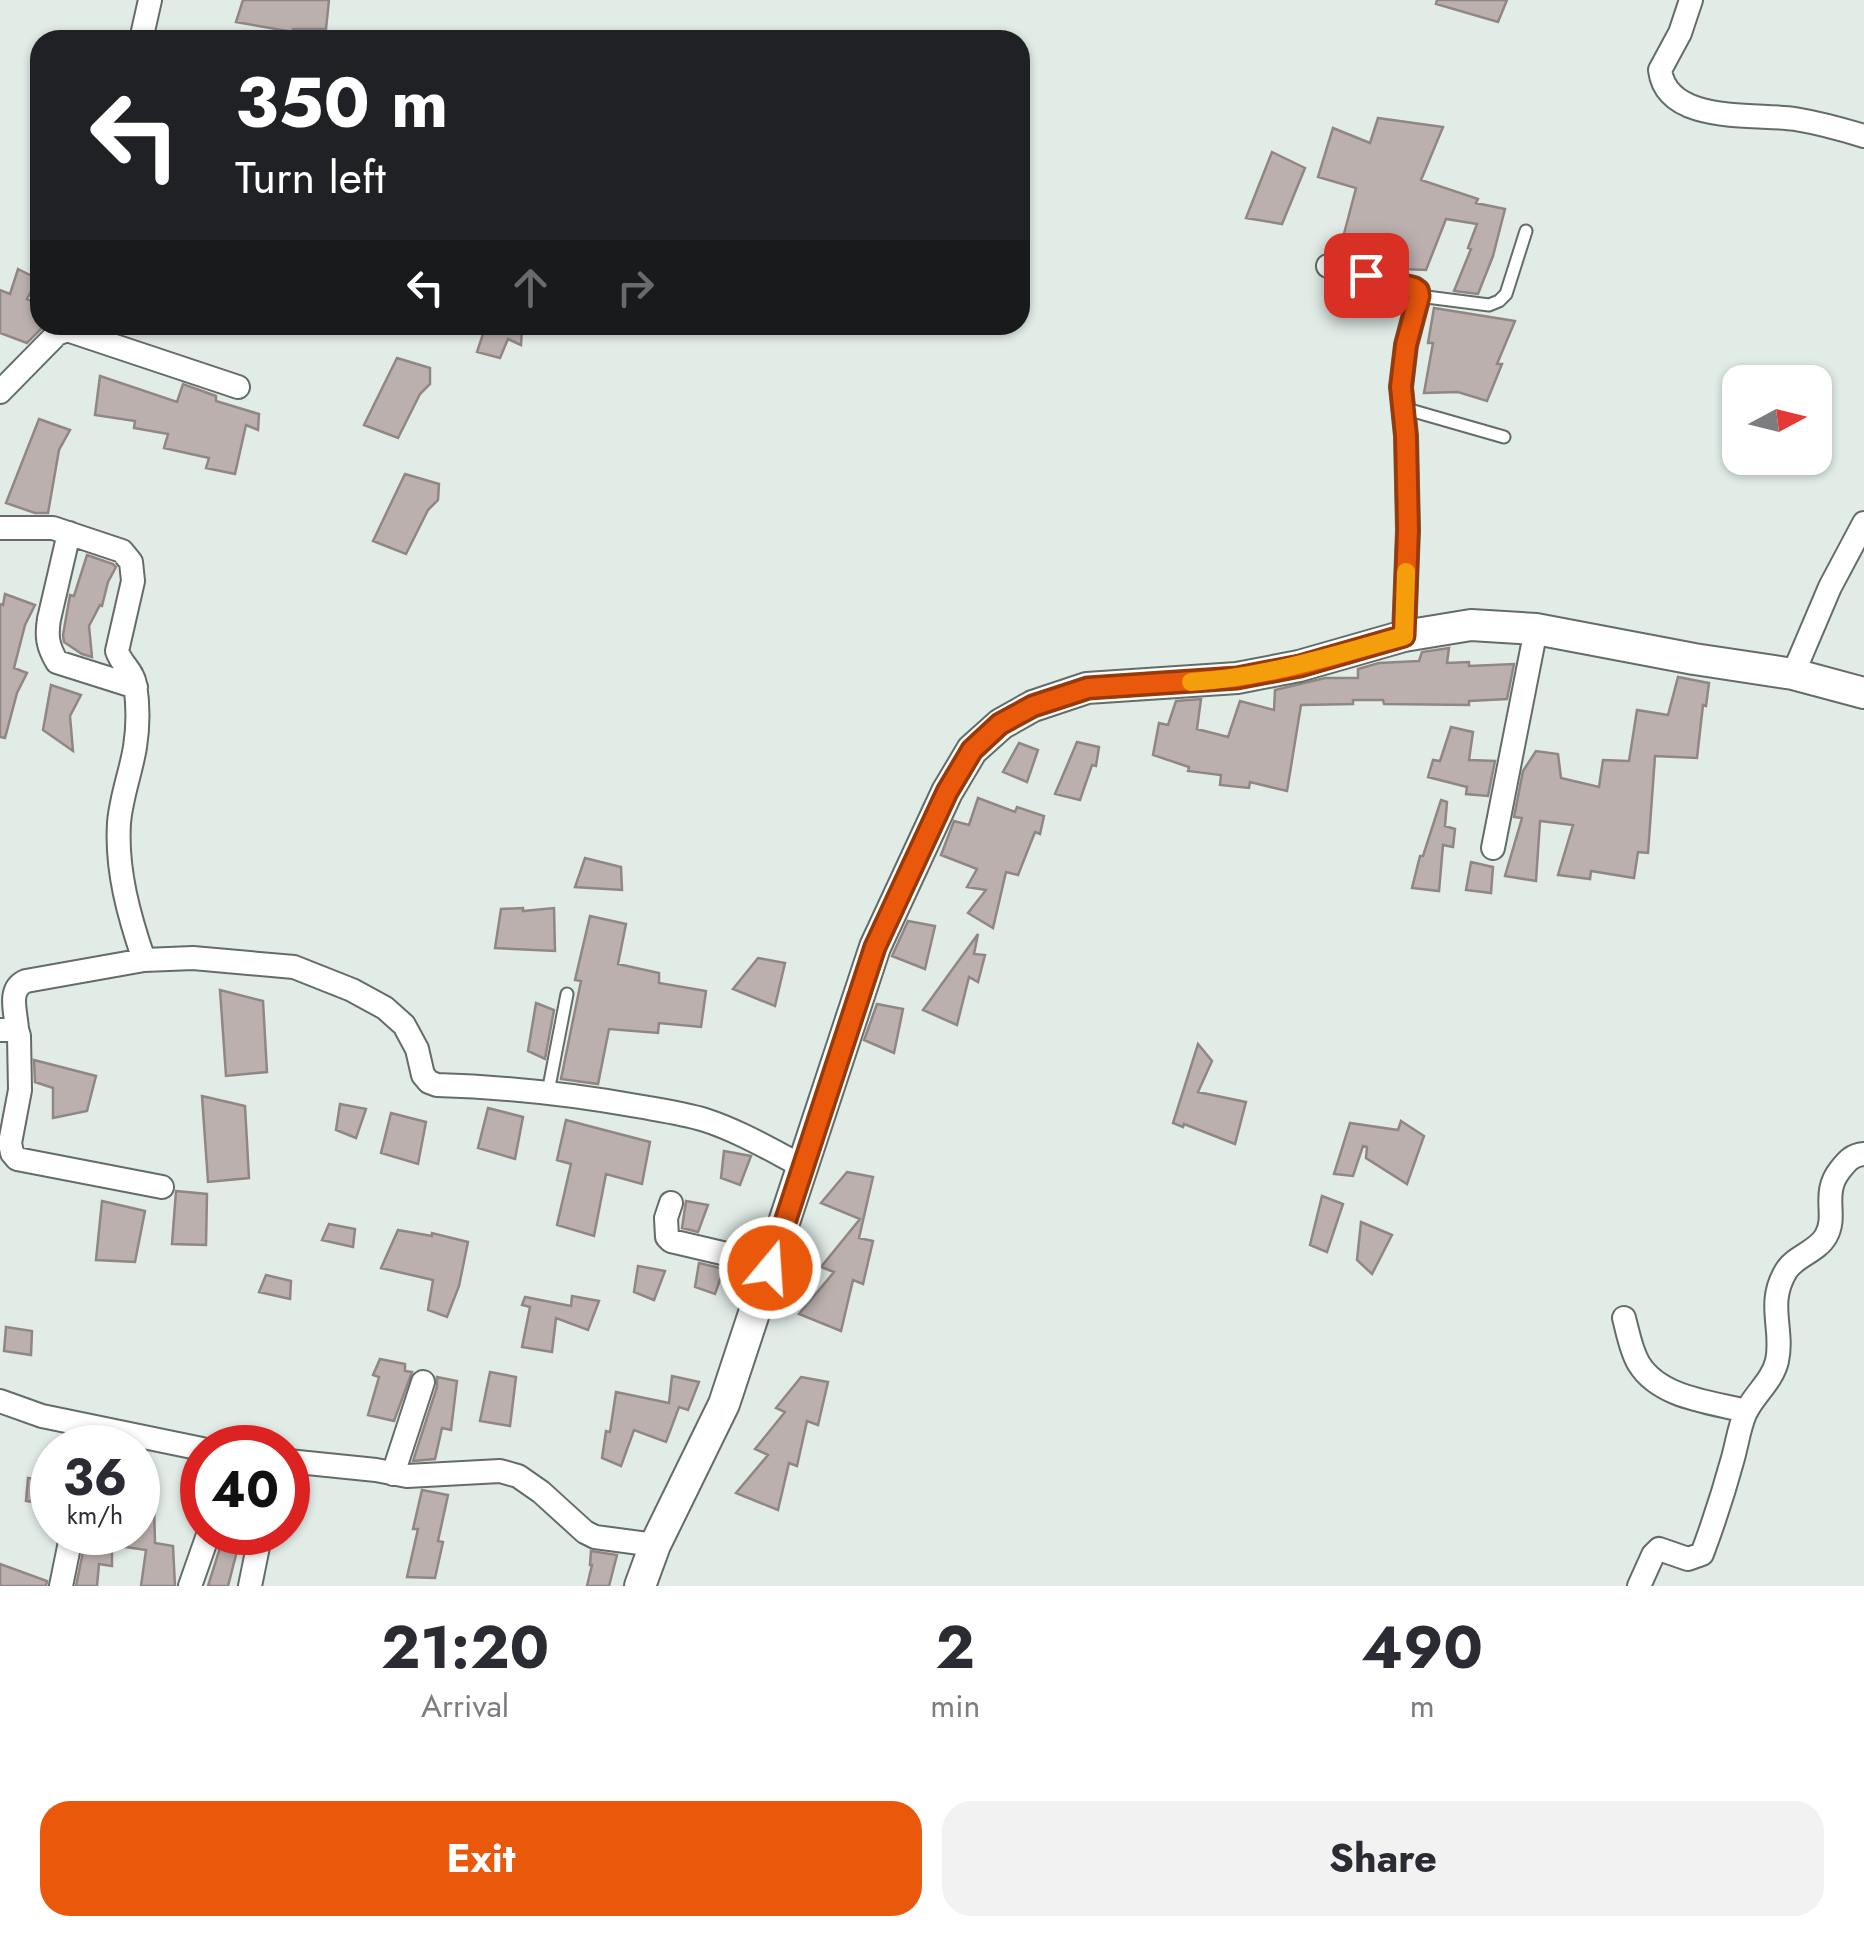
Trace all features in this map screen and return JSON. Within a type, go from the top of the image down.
[{"type":"street","points":[[143,30],[150,0]]},
{"type":"street","points":[[1691,0],[1680,33],[1660,70],[1664,88],[1676,98],[1699,110],[1796,119],[1864,136]]},
{"type":"street","points":[[1328,266],[1418,291],[1401,387],[1408,530],[1404,636]]},
{"type":"street","points":[[0,392],[56,335]]},
{"type":"street","points":[[87,335],[238,387]]},
{"type":"street","points":[[1793,674],[1830,587],[1864,523]]},
{"type":"street","points":[[0,528],[53,528],[122,551],[131,562],[133,581],[117,651],[136,687],[136,745],[120,822],[120,856],[126,900],[144,960]]},
{"type":"street","points":[[68,533],[46,633],[48,646],[58,662],[136,687]]},
{"type":"street","points":[[640,1586],[655,1545],[724,1404],[875,947],[947,792],[972,750],[1000,724],[1033,706],[1088,688],[1237,678],[1300,666],[1404,636],[1471,625],[1536,630],[1793,674],[1864,693]]},
{"type":"street","points":[[1493,848],[1536,630]]},
{"type":"street","points":[[162,1187],[17,1159],[12,1154],[10,1143],[20,1090],[20,1047],[9,1029],[18,984],[144,960],[194,958],[294,966],[385,1008],[404,1025],[429,1082],[587,1097],[706,1120],[802,1166]]},
{"type":"street","points":[[1639,1586],[1659,1549],[1688,1559],[1702,1554],[1746,1411],[1776,1366],[1779,1348],[1774,1312],[1778,1288],[1787,1269],[1825,1240],[1833,1179],[1854,1155],[1864,1154]]},
{"type":"street","points":[[671,1203],[666,1238],[770,1268]]},
{"type":"street","points":[[1624,1318],[1638,1362],[1649,1376],[1680,1394],[1746,1411]]},
{"type":"street","points":[[393,1474],[423,1382]]},
{"type":"street","points":[[0,1402],[63,1425]]},
{"type":"street","points":[[310,1464],[408,1476],[500,1471],[518,1476],[541,1492],[585,1532],[603,1539],[655,1545]]},
{"type":"street","points":[[61,1586],[67,1555]]},
{"type":"street","points":[[190,1586],[201,1555]]},
{"type":"street","points":[[250,1586],[256,1555]]},
{"type":"lane","points":[[1419,296],[1488,305],[1499,302],[1506,294],[1526,231]]},
{"type":"lane","points":[[1403,408],[1504,437]]},
{"type":"lane","points":[[548,1092],[566,994]]},
{"type":"building","points":[[243,0],[329,0],[326,29],[282,30],[236,22]]},
{"type":"building","points":[[1437,0],[1507,0],[1498,22],[1436,4]]},
{"type":"building","points":[[1378,118],[1443,127],[1421,180],[1478,199],[1476,203],[1505,209],[1478,294],[1454,291],[1477,224],[1446,219],[1426,270],[1402,269],[1339,253],[1356,188],[1318,177],[1333,128],[1370,143]]},
{"type":"building","points":[[1272,152],[1305,168],[1282,224],[1246,218]]},
{"type":"building","points":[[18,269],[30,275],[30,335],[35,335],[27,343],[0,333],[0,290],[10,294]]},
{"type":"building","points":[[1434,308],[1515,321],[1487,401],[1458,392],[1424,393],[1433,343],[1428,343]]},
{"type":"building","points":[[483,335],[522,335],[521,345],[508,339],[500,358],[477,352]]},
{"type":"building","points":[[397,358],[430,368],[430,384],[420,394],[398,438],[364,425]]},
{"type":"building","points":[[100,376],[177,402],[183,384],[216,396],[216,401],[259,414],[258,430],[246,425],[235,474],[206,468],[209,458],[164,448],[168,434],[134,428],[135,421],[95,415]]},
{"type":"building","points":[[39,419],[70,430],[59,450],[48,513],[35,513],[6,503]]},
{"type":"building","points":[[405,474],[439,484],[438,500],[428,510],[406,554],[373,541]]},
{"type":"building","points":[[87,555],[116,567],[102,606],[89,626],[92,657],[64,642],[63,635],[70,595],[74,596]]},
{"type":"building","points":[[5,594],[35,605],[25,625],[14,668],[27,673],[17,693],[5,738],[0,737],[0,604],[3,605]]},
{"type":"building","points":[[1449,648],[1447,663],[1514,664],[1507,699],[1469,701],[1469,705],[1353,700],[1353,704],[1301,705],[1287,791],[1250,782],[1249,788],[1220,785],[1221,775],[1188,771],[1189,767],[1153,755],[1159,723],[1168,725],[1176,701],[1201,699],[1197,729],[1228,737],[1240,701],[1274,710],[1275,690],[1325,678],[1358,678],[1358,669],[1379,663],[1419,661],[1422,652]]},
{"type":"building","points":[[1678,677],[1709,683],[1697,758],[1655,756],[1648,853],[1638,852],[1634,878],[1591,871],[1590,879],[1558,875],[1573,825],[1540,821],[1536,881],[1505,876],[1522,818],[1514,817],[1523,771],[1536,751],[1558,754],[1561,778],[1599,787],[1603,760],[1629,761],[1637,710],[1668,715]]},
{"type":"building","points":[[51,685],[81,695],[70,716],[73,751],[43,730]]},
{"type":"building","points":[[1451,727],[1473,732],[1469,760],[1495,761],[1488,796],[1466,794],[1467,787],[1428,777],[1433,760],[1440,761]]},
{"type":"building","points":[[1077,742],[1099,747],[1096,766],[1092,765],[1080,800],[1055,794]]},
{"type":"building","points":[[1019,743],[1038,750],[1027,782],[1003,772]]},
{"type":"building","points":[[978,798],[1015,812],[1017,807],[1044,816],[1040,834],[1035,832],[1018,875],[1006,872],[993,928],[968,913],[986,890],[967,887],[977,869],[941,855],[954,821],[969,825]]},
{"type":"building","points":[[1441,800],[1447,802],[1445,826],[1455,829],[1453,847],[1443,845],[1439,891],[1412,888],[1420,856]]},
{"type":"building","points":[[585,858],[621,867],[622,890],[575,887]]},
{"type":"building","points":[[1471,862],[1493,867],[1491,893],[1466,890]]},
{"type":"building","points":[[554,908],[555,951],[495,948],[501,909]]},
{"type":"building","points":[[590,916],[626,924],[618,964],[659,973],[659,983],[706,991],[701,1027],[659,1023],[658,1033],[609,1029],[598,1084],[561,1079],[581,981],[575,980]]},
{"type":"building","points":[[908,921],[935,926],[925,969],[892,956]]},
{"type":"building","points":[[978,934],[974,954],[985,955],[978,982],[969,977],[957,1025],[923,1010]]},
{"type":"building","points":[[758,958],[785,963],[775,1006],[733,989]]},
{"type":"building","points":[[220,990],[263,1001],[267,1072],[226,1076]]},
{"type":"building","points":[[536,1003],[554,1010],[545,1059],[528,1051]]},
{"type":"building","points":[[877,1004],[903,1009],[894,1053],[864,1040]]},
{"type":"building","points":[[1198,1044],[1212,1061],[1198,1092],[1246,1102],[1235,1144],[1173,1123]]},
{"type":"building","points":[[34,1060],[96,1076],[87,1111],[53,1118],[53,1088],[35,1082]]},
{"type":"building","points":[[202,1096],[245,1106],[249,1178],[208,1182]]},
{"type":"building","points":[[340,1104],[366,1109],[356,1138],[336,1130]]},
{"type":"building","points":[[488,1108],[523,1117],[515,1159],[478,1148]]},
{"type":"building","points":[[391,1113],[426,1122],[418,1164],[381,1153]]},
{"type":"building","points":[[566,1120],[650,1142],[642,1184],[606,1174],[594,1236],[557,1225],[571,1164],[557,1160]]},
{"type":"building","points":[[1401,1121],[1424,1136],[1407,1184],[1366,1158],[1367,1147],[1363,1146],[1353,1176],[1334,1174],[1350,1123],[1398,1130]]},
{"type":"building","points":[[724,1151],[751,1156],[740,1185],[721,1178]]},
{"type":"building","points":[[847,1172],[873,1177],[859,1238],[873,1241],[863,1284],[853,1280],[841,1331],[799,1314],[834,1272],[821,1267],[860,1219],[821,1203]]},
{"type":"building","points":[[176,1191],[207,1194],[206,1245],[172,1244]]},
{"type":"building","points":[[1322,1196],[1343,1204],[1327,1252],[1310,1245]]},
{"type":"building","points":[[102,1201],[145,1211],[135,1262],[96,1260]]},
{"type":"building","points":[[686,1201],[708,1205],[698,1232],[682,1228]]},
{"type":"building","points":[[1361,1222],[1392,1235],[1372,1274],[1357,1260]]},
{"type":"building","points":[[329,1224],[355,1229],[353,1247],[322,1240]]},
{"type":"building","points":[[398,1230],[468,1242],[459,1286],[447,1317],[428,1310],[433,1280],[381,1268]]},
{"type":"building","points":[[699,1263],[724,1269],[715,1294],[695,1287]]},
{"type":"building","points":[[638,1266],[665,1271],[654,1300],[634,1292]]},
{"type":"building","points":[[266,1275],[291,1281],[290,1299],[259,1292]]},
{"type":"building","points":[[572,1296],[599,1301],[588,1330],[556,1318],[552,1352],[522,1347],[530,1307],[522,1305],[525,1297],[571,1306]]},
{"type":"building","points":[[6,1327],[32,1331],[31,1355],[4,1351]]},
{"type":"building","points":[[380,1359],[405,1364],[405,1371],[412,1372],[394,1421],[368,1415],[379,1377],[373,1375]]},
{"type":"building","points":[[490,1372],[516,1377],[510,1426],[480,1421]]},
{"type":"building","points":[[672,1376],[699,1382],[688,1410],[679,1407],[666,1442],[634,1430],[621,1466],[602,1458],[616,1392],[669,1403]]},
{"type":"building","points":[[437,1377],[457,1381],[451,1430],[442,1428],[435,1459],[413,1461],[437,1387]]},
{"type":"building","points":[[801,1377],[828,1382],[818,1425],[807,1421],[797,1466],[789,1463],[778,1510],[736,1493],[768,1455],[755,1449],[785,1412],[776,1408]]},
{"type":"building","points":[[28,1478],[30,1478],[30,1502],[26,1501]]},
{"type":"building","points":[[422,1490],[448,1495],[435,1578],[407,1577]]},
{"type":"building","points":[[160,1544],[173,1546],[175,1586],[141,1586],[145,1555],[160,1555]]},
{"type":"building","points":[[591,1551],[617,1555],[609,1586],[587,1586]]},
{"type":"building","points":[[82,1555],[112,1555],[112,1566],[99,1564],[97,1586],[76,1586]]},
{"type":"building","points":[[218,1555],[236,1555],[228,1586],[208,1586]]},
{"type":"building","points":[[0,1564],[47,1581],[46,1586],[0,1586]]},
{"type":"slow traffic","points":[[1191,682],[1300,666],[1404,636],[1406,572]]},
{"type":"route","points":[[770,1268],[875,947],[947,792],[972,750],[1000,724],[1033,706],[1088,688],[1237,678],[1300,666],[1404,636],[1408,530],[1401,387],[1406,345],[1419,296],[1414,288],[1366,275]]}]
